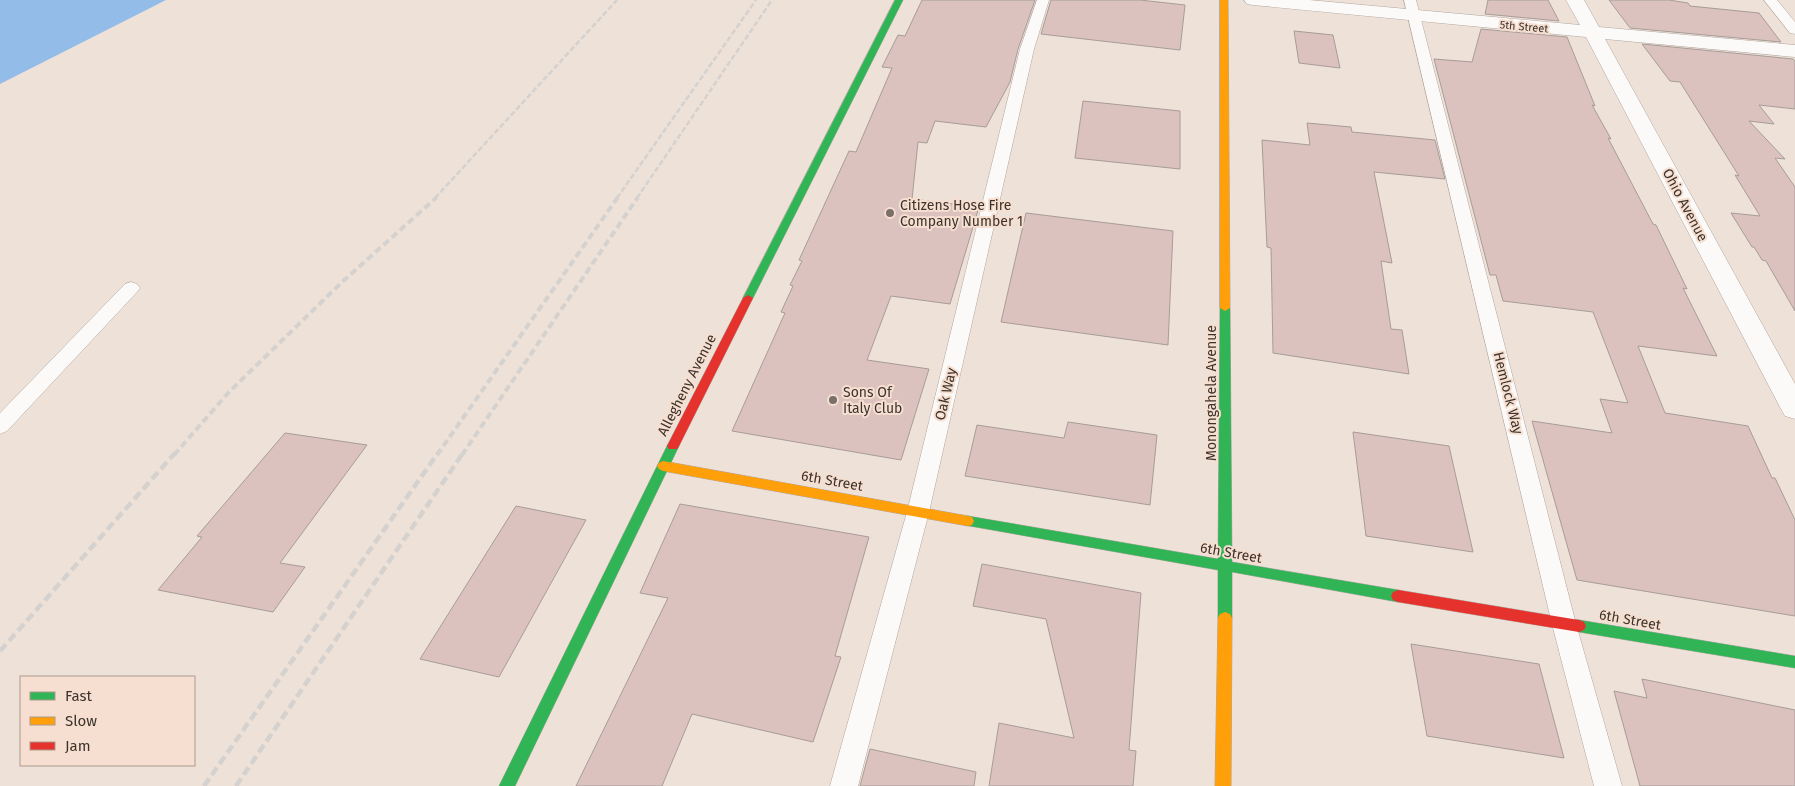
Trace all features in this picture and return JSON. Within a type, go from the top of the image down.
[{"type":"street","name":"Allegheny Avenue","points":[[507,786],[663,466],[899,0]]},
{"type":"street","name":"Monongahela Avenue","points":[[1223,786],[1226,568],[1224,0]]},
{"type":"street","name":"5th Street","points":[[1253,0],[1413,8],[1592,33],[1795,51]]},
{"type":"street","name":"Ohio Avenue","points":[[1575,0],[1795,409]]},
{"type":"street","name":"6th Street","points":[[663,466],[1226,568],[1795,662]]},
{"type":"lane","name":"Oak Way","points":[[844,786],[918,512],[1027,49],[1042,0]]},
{"type":"lane","points":[[1770,0],[1795,30]]},
{"type":"lane","name":"Hemlock Way","points":[[1413,8],[1564,624],[1608,786]]},
{"type":"lane","points":[[0,426],[131,288]]},
{"type":"water","points":[[0,0],[166,0],[0,84]]},
{"type":"building","points":[[922,0],[1035,0],[1018,49],[1010,82],[986,127],[935,121],[927,143],[918,142],[912,199],[979,207],[950,304],[891,296],[867,360],[929,369],[901,460],[732,431],[785,313],[781,312],[793,286],[790,285],[802,261],[799,260],[849,151],[856,152],[892,68],[882,67],[898,35],[905,36]]},
{"type":"building","points":[[1051,0],[1140,0],[1185,5],[1180,50],[1041,34]]},
{"type":"building","points":[[1488,0],[1548,0],[1559,21],[1485,14]]},
{"type":"building","points":[[1609,0],[1669,0],[1688,3],[1690,6],[1759,13],[1781,42],[1630,28]]},
{"type":"building","points":[[1481,29],[1567,37],[1595,106],[1592,105],[1653,224],[1656,225],[1687,289],[1683,288],[1717,356],[1638,346],[1665,413],[1748,426],[1772,478],[1775,478],[1795,520],[1795,616],[1577,580],[1532,421],[1612,433],[1600,399],[1628,403],[1593,312],[1503,301],[1496,275],[1490,275],[1434,59],[1472,62]]},
{"type":"building","points":[[1294,31],[1333,35],[1340,68],[1299,63]]},
{"type":"building","points":[[1642,44],[1793,59],[1795,61],[1795,109],[1759,105],[1774,124],[1749,121],[1785,159],[1775,158],[1795,187],[1795,311],[1766,261],[1762,260],[1754,247],[1752,247],[1731,213],[1760,216],[1735,175],[1739,176],[1680,82],[1670,81]]},
{"type":"building","points":[[1083,101],[1180,111],[1180,169],[1075,158]]},
{"type":"building","points":[[1307,123],[1351,127],[1352,132],[1435,140],[1445,179],[1374,172],[1392,263],[1381,261],[1391,329],[1402,330],[1409,374],[1273,353],[1271,248],[1267,247],[1262,140],[1310,145]]},
{"type":"building","points":[[1026,213],[1173,231],[1168,345],[1001,322]]},
{"type":"building","points":[[1068,422],[1157,435],[1150,505],[965,476],[977,425],[1064,438]]},
{"type":"building","points":[[1353,432],[1449,446],[1473,552],[1366,536]]},
{"type":"building","points":[[285,433],[367,445],[280,563],[305,567],[273,612],[158,590],[202,537],[197,536]]},
{"type":"building","points":[[680,504],[869,537],[835,656],[841,657],[813,742],[692,714],[662,786],[576,786],[668,598],[640,593]]},
{"type":"building","points":[[516,506],[586,520],[499,677],[420,659]]},
{"type":"building","points":[[982,564],[1141,593],[1129,750],[1136,751],[1133,786],[989,786],[999,723],[1074,738],[1046,619],[973,606]]},
{"type":"building","points":[[1411,644],[1539,664],[1564,758],[1427,736]]},
{"type":"building","points":[[1642,679],[1795,710],[1795,786],[1640,786],[1614,691],[1647,698]]},
{"type":"building","points":[[870,749],[976,772],[974,786],[860,786]]},
{"type":"railway","points":[[435,198],[617,0]]},
{"type":"railway","points":[[617,198],[756,0]]},
{"type":"railway","points":[[637,198],[772,0]]},
{"type":"railway","points":[[174,455],[229,392],[341,283],[437,197]]},
{"type":"railway","points":[[437,455],[618,197]]},
{"type":"railway","points":[[462,455],[638,197]]},
{"type":"railway","points":[[0,651],[175,453]]},
{"type":"railway","points":[[204,786],[438,453]]},
{"type":"railway","points":[[236,786],[463,453]]},
{"type":"traffic: fast","points":[[748,298],[899,0]]},
{"type":"traffic: fast","points":[[1225,308],[1225,618]]},
{"type":"traffic: fast","points":[[507,786],[673,446]]},
{"type":"traffic: fast","points":[[968,521],[1398,596]]},
{"type":"traffic: fast","points":[[1579,626],[1795,662]]},
{"type":"traffic: slow","points":[[1224,0],[1225,308]]},
{"type":"traffic: slow","points":[[663,466],[968,521]]},
{"type":"traffic: slow","points":[[1223,786],[1225,618]]},
{"type":"traffic: jam","points":[[673,446],[748,298]]},
{"type":"traffic: jam","points":[[1398,596],[1579,626]]},
{"type":"place","name":"Citizens Hose Fire Company Number 1","points":[[890,213]]},
{"type":"place","name":"Sons Of Italy Club","points":[[833,400]]}]
